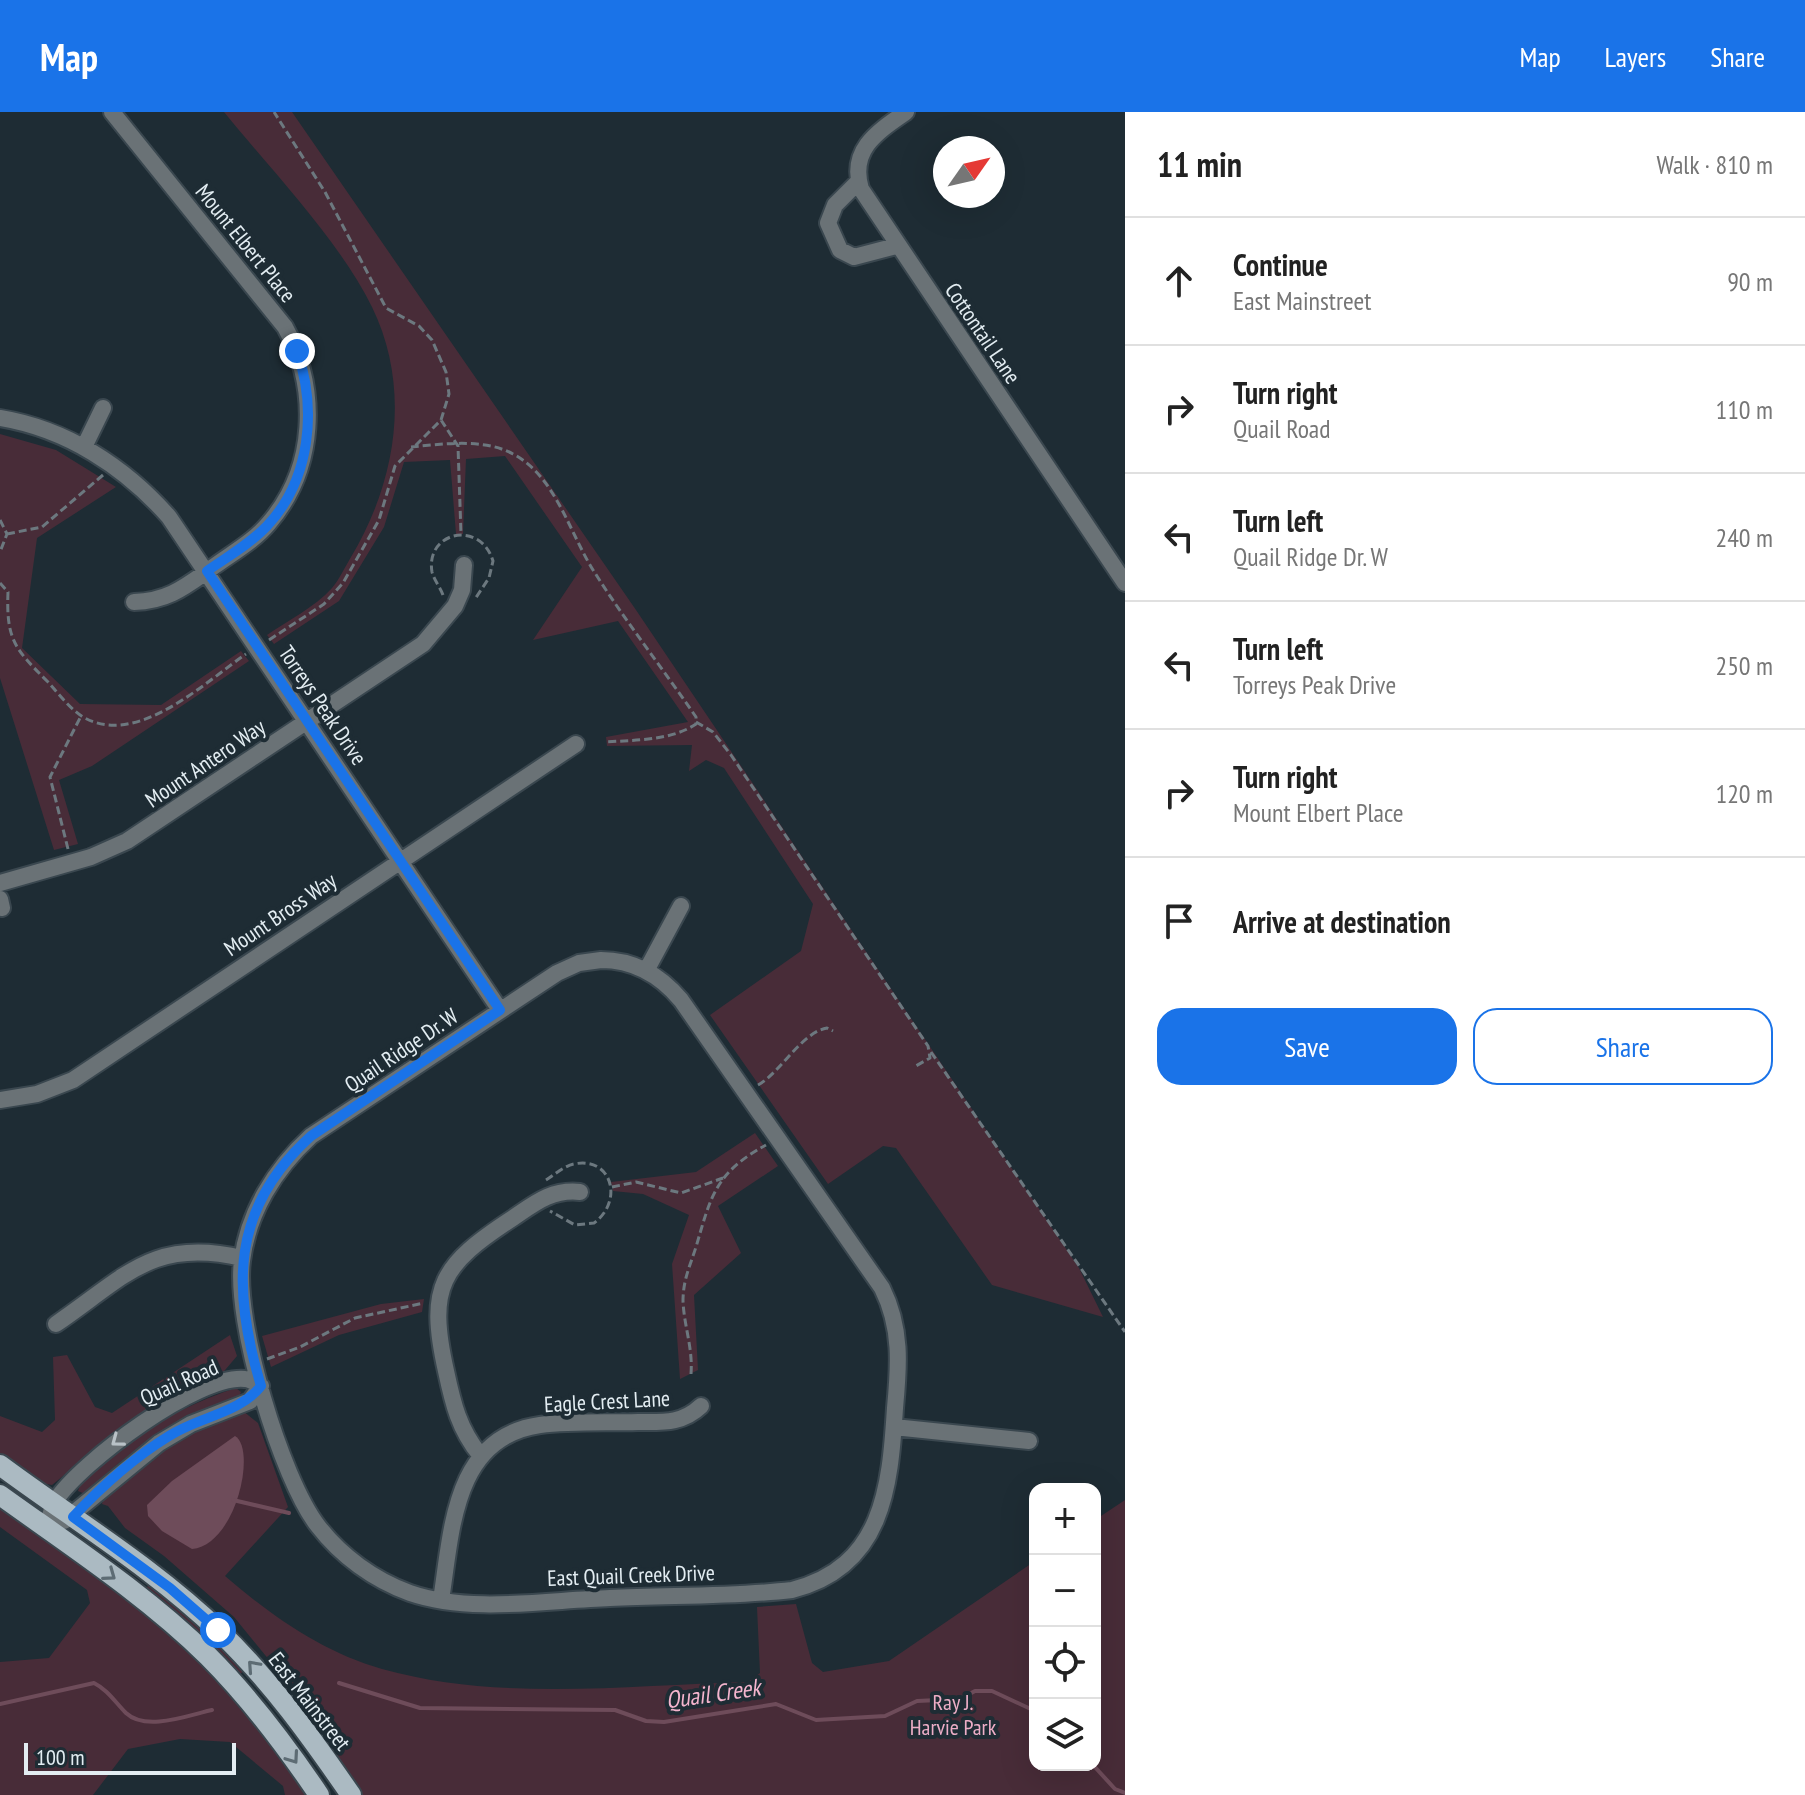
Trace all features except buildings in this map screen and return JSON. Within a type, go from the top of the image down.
[{"type":"main road","name":"East Mainstreet","points":[[0,1465],[170,1588],[224,1636],[296,1717],[351,1795]]},
{"type":"main road","points":[[0,1495],[146,1602],[206,1654],[268,1723],[319,1795]]},
{"type":"street","name":"Mount Elbert Place","points":[[112,112],[281,320],[293,342],[305,377],[307,438],[292,487],[268,525],[167,599],[134,602]]},
{"type":"street","points":[[896,246],[854,257],[840,250],[828,223],[835,205],[859,181],[857,162],[862,148],[906,112]]},
{"type":"street","name":"Cottontail Lane","points":[[859,181],[896,246],[1125,583]]},
{"type":"street","points":[[84,447],[103,408]]},
{"type":"street","name":"Torreys Peak Drive","points":[[0,418],[38,427],[84,447],[117,468],[152,498],[207,571],[500,1010]]},
{"type":"street","name":"Mount Antero Way","points":[[0,883],[118,846],[423,644],[455,606],[462,590],[464,565]]},
{"type":"street","name":"Mount Bross Way","points":[[0,1100],[37,1094],[73,1080],[576,744]]},
{"type":"street","points":[[646,971],[681,906]]},
{"type":"street","name":"Quail Ridge Dr. W","points":[[261,1386],[244,1324],[242,1258],[261,1200],[279,1169],[297,1149],[500,1010],[579,963],[616,960],[646,971],[681,1000],[873,1273],[891,1307]]},
{"type":"street","points":[[480,1455],[461,1427],[448,1384],[437,1321],[443,1286],[461,1256],[480,1239],[549,1194],[580,1192]]},
{"type":"street","points":[[56,1324],[135,1270],[165,1254],[197,1250],[242,1258]]},
{"type":"street","name":"East Quail Creek Drive","points":[[261,1386],[296,1489],[327,1537],[344,1555],[381,1579],[414,1594],[441,1600],[480,1602],[751,1593],[803,1587],[848,1560],[872,1531],[888,1489],[899,1352],[891,1307]]},
{"type":"street","name":"Quail Road","points":[[245,1379],[261,1386],[250,1401],[191,1424],[159,1443],[119,1472],[73,1517],[47,1529],[54,1502],[101,1453],[172,1405],[211,1388],[245,1379]]},
{"type":"street","name":"Eagle Crest Lane","points":[[441,1600],[457,1499],[480,1455],[503,1437],[531,1427],[676,1421],[701,1406]]},
{"type":"street","points":[[894,1427],[1029,1441]]},
{"type":"path","points":[[269,640],[324,604],[343,583],[379,520],[395,466],[441,420],[449,394],[448,382],[432,340],[419,326],[386,308],[325,192],[274,112]]},
{"type":"path","points":[[441,420],[457,444],[461,534]]},
{"type":"path","points":[[411,447],[457,444],[509,452],[537,473],[570,525],[592,569],[641,635],[696,722],[713,732],[731,755],[1125,1332]]},
{"type":"path","points":[[7,534],[42,527],[103,474]]},
{"type":"path","points":[[0,520],[7,534],[0,552]]},
{"type":"path","points":[[0,583],[8,592],[6,619],[17,650],[81,716],[107,725],[142,720],[174,703],[246,654]]},
{"type":"path","points":[[68,849],[50,777],[81,716]]},
{"type":"path","points":[[605,742],[646,739],[681,731],[696,722]]},
{"type":"path","points":[[757,1086],[770,1078],[792,1050],[816,1032],[827,1028],[833,1031]]},
{"type":"path","points":[[914,1067],[930,1058],[931,1052]]},
{"type":"path","points":[[691,1374],[692,1345],[684,1309],[685,1280],[706,1207],[723,1178],[744,1158],[766,1145]]},
{"type":"path","points":[[541,1184],[571,1165],[585,1163],[604,1173],[611,1187],[610,1206],[594,1223],[575,1225],[546,1212]]},
{"type":"path","points":[[611,1187],[636,1182],[681,1193],[723,1178]]},
{"type":"path","points":[[423,1316],[426,1297]]},
{"type":"path","points":[[267,1359],[300,1347],[355,1318],[425,1303]]},
{"type":"green space","points":[[224,112],[292,112],[636,610],[1079,1268],[1103,1317],[992,1285],[896,1148],[883,1146],[828,1184],[710,1015],[801,951],[813,904],[724,768],[706,760],[689,771],[692,745],[607,746],[606,737],[688,722],[618,621],[533,640],[582,567],[505,456],[466,459],[463,534],[456,534],[450,460],[404,462],[384,527],[339,601],[274,644],[267,635],[325,595],[351,557],[379,498],[388,467],[395,402],[392,370],[384,338],[358,282],[323,231]]},
{"type":"green space","points":[[0,434],[56,450],[116,487],[37,538],[22,648],[80,704],[161,705],[241,651],[249,661],[92,766],[59,780],[78,844],[54,850],[0,678]]},
{"type":"green space","points":[[755,1133],[778,1166],[718,1206],[741,1253],[694,1295],[698,1370],[680,1379],[672,1264],[689,1215],[643,1194],[613,1191],[611,1182],[696,1172]]},
{"type":"green space","points":[[424,1299],[422,1312],[339,1335],[271,1367],[262,1336],[381,1304]]},
{"type":"green space","points":[[230,1335],[237,1356],[220,1376],[111,1437],[52,1485],[41,1483],[0,1454],[0,1416],[42,1432],[55,1420],[53,1357],[67,1355],[95,1407],[112,1413]]},
{"type":"green space","points":[[236,1388],[241,1392],[239,1397],[176,1425],[137,1449],[85,1494],[78,1491],[87,1475],[124,1443],[172,1415]]},
{"type":"green space","name":"Ray J. Harvie Park","points":[[243,1411],[258,1423],[288,1507],[225,1576],[260,1605],[319,1643],[360,1662],[427,1679],[472,1685],[564,1689],[748,1682],[760,1673],[757,1607],[796,1604],[812,1663],[823,1672],[889,1661],[1029,1565],[1029,1771],[1101,1771],[1101,1516],[1125,1500],[1125,1795],[361,1795],[293,1698],[297,1694],[234,1617],[164,1556],[125,1528],[108,1506],[102,1504],[124,1475],[164,1448]]},
{"type":"green space","points":[[0,1507],[98,1577],[191,1653],[246,1711],[309,1795],[285,1795],[283,1786],[230,1742],[180,1739],[128,1749],[93,1795],[0,1795],[0,1662],[49,1658],[90,1603],[87,1590],[0,1527]]},
{"type":"green space","points":[[150,1583],[245,1670],[239,1675],[145,1590]]},
{"type":"shaded area","points":[[235,1436],[241,1444],[244,1459],[243,1476],[231,1515],[207,1544],[192,1549],[162,1531],[148,1516],[147,1505],[172,1481]]},
{"type":"waterway","points":[[233,1500],[289,1513]]},
{"type":"waterway","name":"Quail Creek","points":[[0,1704],[94,1683],[134,1719],[156,1722],[212,1710]]},
{"type":"waterway","name":"Quail Creek","points":[[339,1683],[420,1708],[615,1710],[646,1721],[664,1722],[776,1704],[816,1720],[885,1716],[917,1701],[960,1699],[975,1691],[992,1691],[1029,1708]]},
{"type":"waterway","name":"Quail Creek","points":[[1098,1771],[1115,1789],[1125,1793]]},
{"type":"route","points":[[218,1630],[170,1588],[73,1517],[119,1472],[169,1436],[250,1401],[261,1386],[244,1324],[240,1284],[242,1258],[255,1214],[285,1161],[311,1136],[500,1010],[207,571],[268,525],[285,502],[299,471],[306,448],[308,413],[305,377],[297,351]]}]
